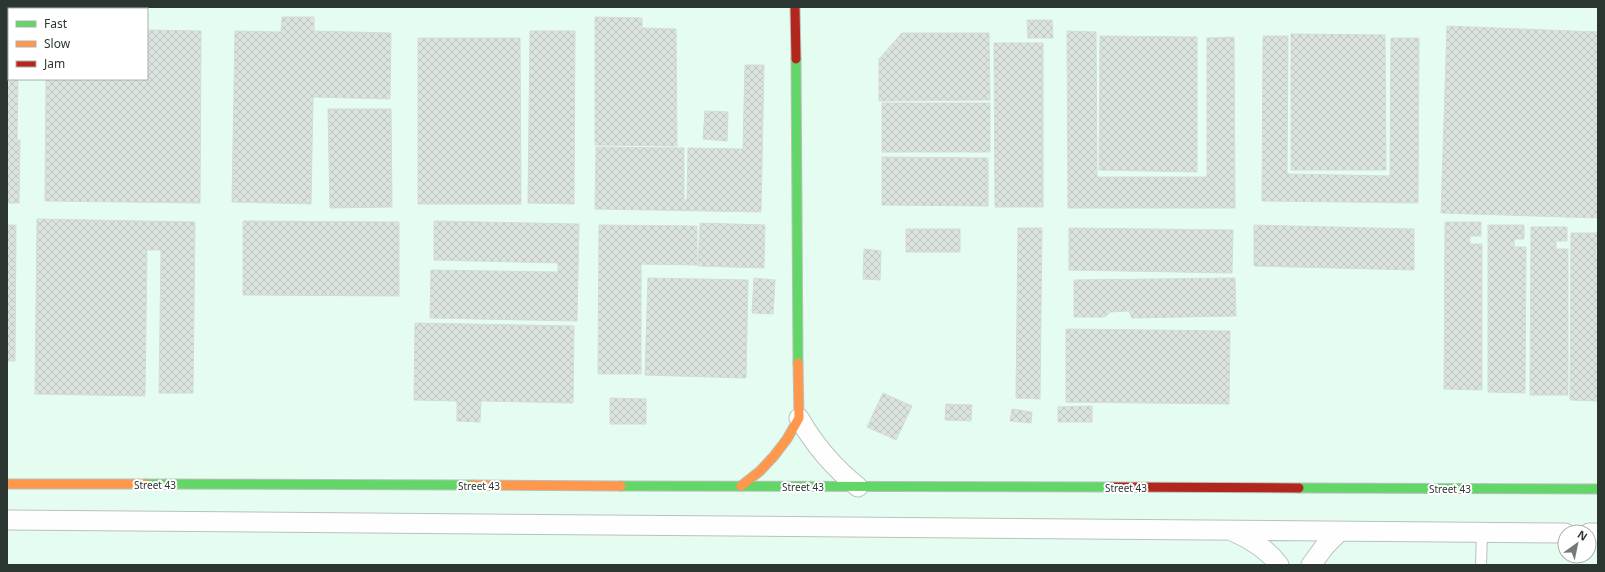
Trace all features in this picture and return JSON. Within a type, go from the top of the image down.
[{"type":"street","points":[[741,486],[759,473],[776,457],[789,439],[799,418],[795,7]]},
{"type":"street","points":[[799,418],[811,439],[824,457],[840,473],[858,487]]},
{"type":"street","name":"Street 43","points":[[7,484],[1598,489]]},
{"type":"street","points":[[7,520],[1557,533]]},
{"type":"street","points":[[1231,531],[1253,541],[1272,556],[1279,565]]},
{"type":"street","points":[[1312,565],[1325,546],[1339,532]]},
{"type":"lane","points":[[1481,565],[1482,532]]},
{"type":"shaded area","points":[[7,7],[1598,7],[1598,565],[7,565]]},
{"type":"building","points":[[282,17],[314,17],[314,31],[391,33],[390,99],[313,97],[311,204],[232,202],[235,31],[281,32]]},
{"type":"building","points":[[595,17],[642,18],[642,28],[676,29],[677,146],[595,145]]},
{"type":"building","points":[[1027,20],[1052,20],[1053,38],[1028,38]]},
{"type":"building","points":[[1447,26],[1598,32],[1598,218],[1441,213]]},
{"type":"building","points":[[8,27],[8,80],[18,80],[17,140],[20,140],[19,203],[7,203]]},
{"type":"building","points":[[148,30],[201,31],[200,203],[45,201],[46,80],[148,80]]},
{"type":"building","points":[[530,31],[575,31],[574,204],[528,203]]},
{"type":"building","points":[[1067,31],[1096,32],[1097,177],[1207,177],[1207,38],[1234,37],[1235,208],[1068,208]]},
{"type":"building","points":[[902,33],[989,33],[990,100],[879,101],[879,59]]},
{"type":"building","points":[[1291,34],[1385,35],[1386,170],[1291,170]]},
{"type":"building","points":[[1100,36],[1197,37],[1197,172],[1099,170]]},
{"type":"building","points":[[1263,36],[1288,36],[1287,174],[1390,176],[1391,38],[1419,38],[1418,203],[1262,201]]},
{"type":"building","points":[[418,38],[520,38],[521,204],[418,204]]},
{"type":"building","points":[[994,43],[1043,43],[1043,207],[995,207]]},
{"type":"building","points":[[745,65],[764,65],[761,212],[595,209],[596,147],[684,148],[684,200],[687,200],[688,148],[743,149]]},
{"type":"building","points":[[882,103],[990,103],[990,152],[882,152]]},
{"type":"building","points":[[328,109],[391,109],[392,207],[330,208]]},
{"type":"building","points":[[705,111],[728,112],[727,141],[703,139]]},
{"type":"building","points":[[882,157],[988,158],[988,206],[882,205]]},
{"type":"building","points":[[37,219],[195,222],[193,393],[159,393],[161,250],[147,250],[145,396],[35,394]]},
{"type":"building","points":[[243,221],[399,222],[399,296],[243,295]]},
{"type":"building","points":[[434,221],[579,224],[577,321],[430,318],[431,270],[558,272],[558,263],[434,260]]},
{"type":"building","points":[[1445,222],[1481,222],[1481,236],[1470,236],[1470,244],[1482,244],[1482,390],[1444,389]]},
{"type":"building","points":[[700,223],[765,225],[764,268],[698,266]]},
{"type":"building","points":[[7,225],[16,225],[15,361],[7,361]]},
{"type":"building","points":[[599,225],[697,226],[697,265],[641,264],[641,374],[598,374]]},
{"type":"building","points":[[1254,225],[1414,229],[1414,270],[1254,266]]},
{"type":"building","points":[[1488,225],[1524,225],[1524,239],[1514,239],[1514,247],[1526,247],[1525,393],[1488,392]]},
{"type":"building","points":[[1531,227],[1567,227],[1567,241],[1556,241],[1556,249],[1568,249],[1568,395],[1530,395]]},
{"type":"building","points":[[1018,228],[1042,228],[1040,399],[1016,398]]},
{"type":"building","points":[[1069,228],[1233,230],[1232,273],[1069,270]]},
{"type":"building","points":[[906,229],[960,229],[960,252],[906,252]]},
{"type":"building","points":[[1571,233],[1598,233],[1596,255],[1598,255],[1598,401],[1570,400]]},
{"type":"building","points":[[864,249],[881,251],[880,280],[863,279]]},
{"type":"building","points":[[648,278],[748,280],[746,378],[645,375]]},
{"type":"building","points":[[754,278],[775,280],[773,314],[752,313]]},
{"type":"building","points":[[1235,278],[1236,316],[1132,318],[1129,311],[1110,312],[1105,317],[1074,317],[1074,280]]},
{"type":"building","points":[[415,323],[574,326],[573,403],[481,401],[480,422],[457,421],[457,401],[414,400]]},
{"type":"building","points":[[1066,329],[1230,331],[1229,404],[1066,402]]},
{"type":"building","points":[[883,393],[912,406],[896,440],[867,427]]},
{"type":"building","points":[[610,398],[646,399],[646,424],[610,424]]},
{"type":"building","points":[[946,404],[972,405],[971,421],[945,420]]},
{"type":"building","points":[[1092,406],[1092,422],[1058,422],[1058,407]]},
{"type":"building","points":[[1012,409],[1032,412],[1031,423],[1010,421]]},
{"type":"traffic: fast","points":[[796,59],[798,363]]},
{"type":"traffic: fast","points":[[146,484],[472,485]]},
{"type":"traffic: fast","points":[[621,486],[1111,487]]},
{"type":"traffic: fast","points":[[1299,488],[1598,489]]},
{"type":"traffic: slow","points":[[741,486],[760,471],[774,456],[787,439],[799,418],[798,363]]},
{"type":"traffic: slow","points":[[7,484],[146,484]]},
{"type":"traffic: slow","points":[[472,485],[621,486]]},
{"type":"traffic: jam","points":[[795,7],[796,59]]},
{"type":"traffic: jam","points":[[1111,487],[1299,488]]}]
